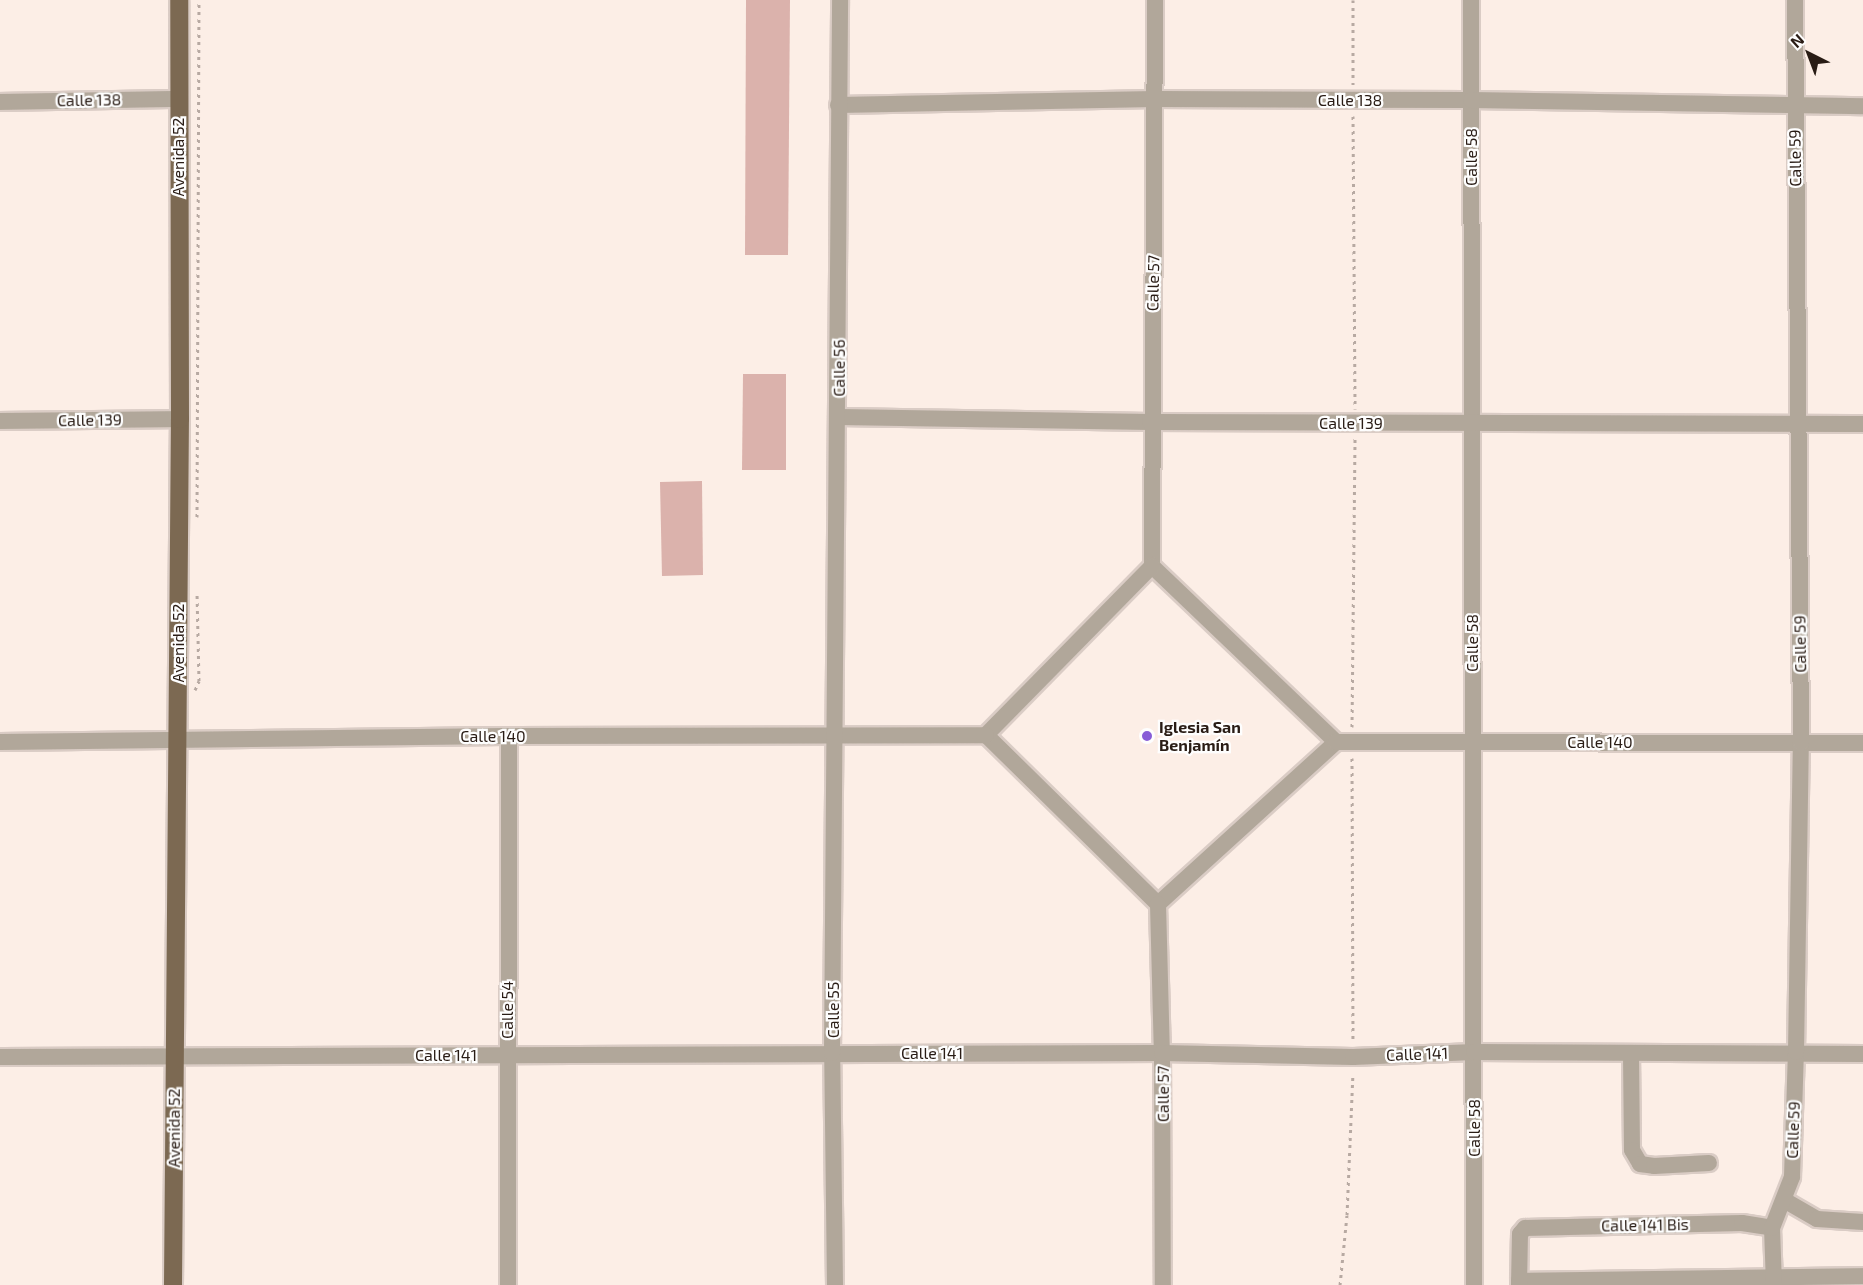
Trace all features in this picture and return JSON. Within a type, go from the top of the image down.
[{"type":"main road","name":"Avenida 52","points":[[173,1285],[180,419],[179,0]]},
{"type":"street","name":"Calle 56","points":[[834,736],[839,417],[840,0]]},
{"type":"street","name":"Calle 57","points":[[1152,566],[1150,422],[1155,0]]},
{"type":"street","name":"Calle 58","points":[[1471,0],[1474,1285]]},
{"type":"street","name":"Calle 59","points":[[1774,1280],[1772,1228],[1792,1177],[1797,1052],[1801,743],[1795,0]]},
{"type":"street","name":"Calle 138","points":[[0,102],[178,99]]},
{"type":"street","name":"Calle 138","points":[[838,105],[1155,99],[1863,105]]},
{"type":"street","name":"Calle 139","points":[[839,417],[1150,422],[1798,426],[1863,424]]},
{"type":"street","name":"Calle 139","points":[[0,421],[180,419]]},
{"type":"street","points":[[1152,566],[1344,742],[1158,904],[986,735],[1152,566]]},
{"type":"street","name":"Calle 140","points":[[0,742],[509,736],[986,735]]},
{"type":"street","name":"Calle 54","points":[[508,1285],[509,736]]},
{"type":"street","name":"Calle 55","points":[[834,736],[832,1053],[836,1285]]},
{"type":"street","name":"Calle 140","points":[[1344,742],[1863,743]]},
{"type":"street","name":"Calle 57","points":[[1158,904],[1162,1053],[1163,1285]]},
{"type":"street","name":"Calle 141","points":[[0,1057],[832,1053],[1162,1053],[1353,1057],[1474,1052],[1863,1054]]},
{"type":"street","points":[[1631,1054],[1632,1150],[1640,1164],[1653,1166],[1709,1163]]},
{"type":"street","points":[[1784,1200],[1817,1219],[1863,1222]]},
{"type":"street","name":"Calle 141 Bis","points":[[1519,1283],[1520,1234],[1525,1228],[1742,1223],[1772,1228]]},
{"type":"street","points":[[1519,1283],[1774,1280],[1863,1276]]},
{"type":"path","points":[[1340,1285],[1347,1215],[1353,1057],[1344,742],[1355,423],[1353,0]]},
{"type":"building","points":[[746,0],[790,0],[788,255],[745,255]]},
{"type":"building","points":[[743,374],[786,374],[786,470],[742,470]]},
{"type":"building","points":[[702,481],[703,575],[662,576],[660,482]]},
{"type":"place","name":"Iglesia San Benjamín","points":[[1147,736]]}]
